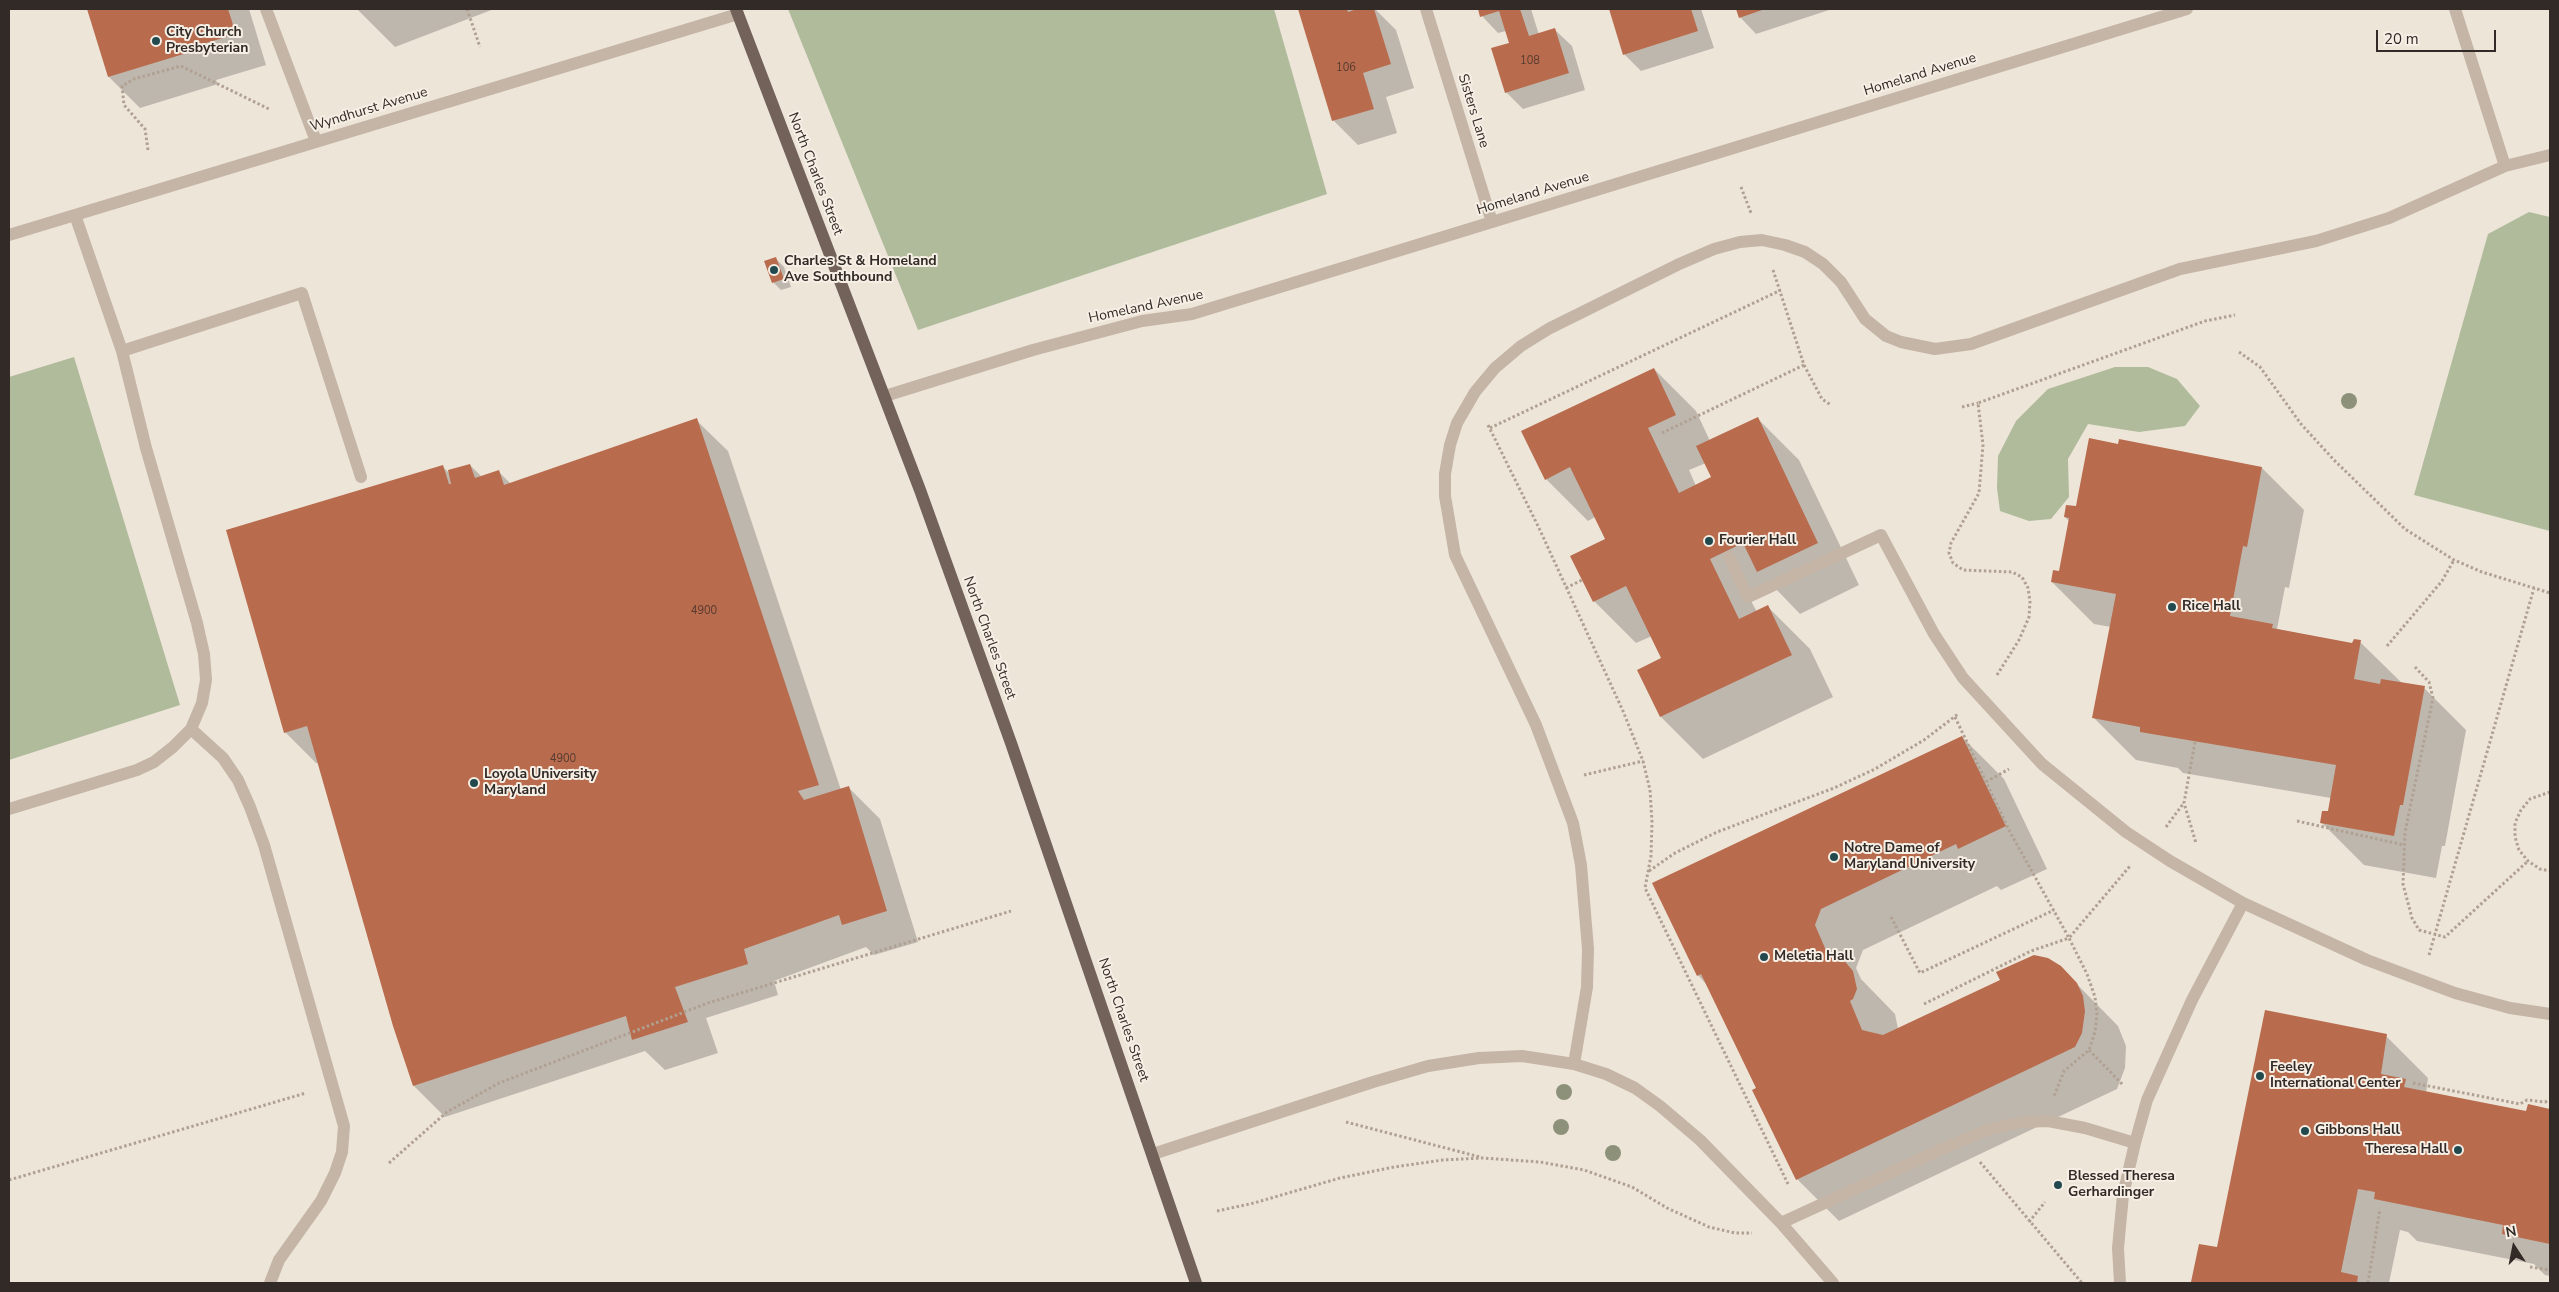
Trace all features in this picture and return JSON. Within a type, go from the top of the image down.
[{"type":"main road","name":"North Charles Street","points":[[737,11],[885,396],[1011,743],[1196,1283]]},
{"type":"street","points":[[266,9],[316,141]]},
{"type":"street","name":"Sisters Lane","points":[[1426,9],[1492,222]]},
{"type":"street","name":"Homeland Avenue","points":[[885,396],[1033,350],[1142,321],[1192,314],[2187,9]]},
{"type":"street","points":[[2456,9],[2505,166]]},
{"type":"street","name":"Wyndhurst Avenue","points":[[9,235],[737,11]]},
{"type":"street","points":[[1574,1064],[1587,987],[1587,932],[1578,849],[1573,823],[1559,781],[1536,725],[1454,547],[1445,496],[1445,474],[1450,445],[1457,423],[1475,392],[1495,368],[1521,346],[1550,328],[1677,265],[1714,249],[1740,242],[1762,240],[1805,252],[1823,264],[1841,282],[1865,320],[1886,336],[1901,342],[1935,349],[1971,344],[2180,269],[2316,241],[2388,218],[2505,166],[2550,155]]},
{"type":"street","points":[[9,809],[137,770],[173,747],[191,729],[202,703],[206,680],[204,654],[146,448],[122,351],[75,215]]},
{"type":"street","points":[[122,351],[302,293],[361,477]]},
{"type":"street","points":[[1729,557],[1748,596],[1881,535],[1934,634],[1964,678],[2042,764],[2126,832],[2242,903],[2367,960],[2421,982],[2510,1008],[2550,1014]]},
{"type":"street","points":[[191,729],[223,758],[238,780],[250,807],[264,845],[344,1126],[342,1152],[321,1201],[279,1260],[270,1283]]},
{"type":"street","points":[[2120,1283],[2118,1248],[2123,1195],[2147,1100],[2218,946],[2242,903]]},
{"type":"street","points":[[1153,1154],[1428,1066],[1479,1058],[1522,1056],[1574,1064],[1606,1074],[1635,1088],[1660,1106],[1700,1140],[1782,1223],[1833,1283]]},
{"type":"street","points":[[1782,1223],[1990,1129],[2022,1122],[2048,1121],[2085,1128],[2135,1142]]},
{"type":"path","points":[[466,9],[480,47]]},
{"type":"path","points":[[148,150],[145,129],[124,105],[122,86],[134,79],[181,66],[269,109]]},
{"type":"path","points":[[1741,187],[1753,221]]},
{"type":"path","points":[[1773,268],[1804,365],[1822,399],[1831,405]]},
{"type":"path","points":[[1490,428],[1781,290]]},
{"type":"path","points":[[1962,407],[1978,403],[2205,321],[2235,315]]},
{"type":"path","points":[[2240,352],[2260,367],[2301,424],[2373,500],[2405,529],[2454,560],[2482,572],[2550,593]]},
{"type":"path","points":[[1662,433],[1804,365]]},
{"type":"path","points":[[1475,392],[1490,428],[1623,710],[1643,761],[1650,790],[1652,822],[1645,888],[1788,1184]]},
{"type":"path","points":[[1978,403],[1983,445],[1979,493],[1971,511],[1951,544],[1949,553],[1953,563],[1963,570],[1998,570],[2012,572],[2022,577],[2028,588],[2030,601],[2029,617],[2019,640],[1994,678]]},
{"type":"path","points":[[2387,646],[2442,581],[2454,560]]},
{"type":"path","points":[[1566,588],[1582,580]]},
{"type":"path","points":[[2421,982],[2534,588]]},
{"type":"path","points":[[2415,667],[2429,682],[2433,698],[2405,832],[2404,845],[2403,884],[2405,899],[2419,930],[2445,937],[2528,862]]},
{"type":"path","points":[[1648,871],[1675,853],[1716,832],[1834,788],[1875,769],[1924,740],[1963,710]]},
{"type":"path","points":[[1955,717],[2010,832],[2069,938],[2095,997],[2097,1014],[2095,1032],[2088,1050],[2064,1071],[2053,1099]]},
{"type":"path","points":[[2163,830],[2184,803],[2196,742]]},
{"type":"path","points":[[1559,781],[1643,761]]},
{"type":"path","points":[[1986,782],[2016,765]]},
{"type":"path","points":[[2550,792],[2530,799],[2520,810],[2515,822],[2515,837],[2519,850],[2528,862],[2550,871]]},
{"type":"path","points":[[2184,803],[2201,859],[2192,874]]},
{"type":"path","points":[[2298,821],[2404,845]]},
{"type":"path","points":[[1924,1004],[2031,951],[2069,938],[2133,861]]},
{"type":"path","points":[[1891,917],[1920,973],[2054,910]]},
{"type":"path","points":[[389,1163],[447,1112],[499,1082],[708,1003],[1010,911]]},
{"type":"path","points":[[2088,1050],[2130,1091]]},
{"type":"path","points":[[2413,1083],[2520,1104],[2527,1100],[2545,1102],[2550,1100]]},
{"type":"path","points":[[9,1180],[332,1085]]},
{"type":"path","points":[[1324,1099],[1334,1119],[1483,1158]]},
{"type":"path","points":[[1961,1141],[2082,1283]]},
{"type":"path","points":[[1217,1211],[1254,1203],[1340,1178],[1394,1167],[1443,1160],[1483,1158],[1540,1162],[1584,1170],[1632,1187],[1666,1208],[1709,1227],[1735,1233],[1754,1233],[1782,1223]]},
{"type":"path","points":[[2029,1222],[2045,1202]]},
{"type":"path","points":[[2368,1283],[2380,1209]]},
{"type":"path","points":[[2530,1267],[2550,1270],[2550,1265]]},
{"type":"green space","points":[[788,9],[1274,9],[1327,194],[918,330]]},
{"type":"green space","points":[[2529,212],[2550,217],[2550,531],[2414,495],[2488,234]]},
{"type":"green space","points":[[74,357],[180,705],[9,760],[9,377]]},
{"type":"green space","points":[[2115,367],[2148,367],[2177,379],[2200,406],[2185,426],[2139,432],[2088,424],[2068,459],[2069,497],[2051,519],[2029,521],[2000,511],[1997,488],[1998,456],[2016,421],[2048,389]]},
{"type":"building","name":"City Church Presbyterian","points":[[87,9],[228,9],[236,34],[186,49],[187,53],[108,77]]},
{"type":"building","points":[[1298,9],[1347,9],[1348,12],[1357,9],[1374,9],[1391,64],[1363,73],[1374,109],[1332,121]]},
{"type":"building","points":[[1478,9],[1520,9],[1529,36],[1555,28],[1569,73],[1505,93],[1491,48],[1509,43],[1499,11],[1480,17]]},
{"type":"building","points":[[1609,9],[1691,9],[1698,31],[1623,55]]},
{"type":"building","points":[[1736,9],[1765,9],[1739,18]]},
{"type":"building","name":"Charles St & Homeland Ave Southbound","points":[[776,257],[784,279],[772,283],[764,261]]},
{"type":"building","name":"Fourier Hall","points":[[1654,368],[1676,415],[1648,428],[1679,493],[1711,477],[1696,446],[1758,417],[1818,543],[1757,572],[1743,543],[1710,559],[1739,619],[1768,605],[1792,655],[1660,717],[1637,670],[1661,658],[1626,586],[1593,602],[1570,556],[1605,539],[1570,467],[1545,480],[1521,431]]},
{"type":"building","points":[[697,418],[819,785],[798,791],[804,800],[849,786],[887,911],[842,925],[839,915],[744,949],[748,964],[675,987],[688,1022],[632,1040],[626,1016],[413,1086],[393,1026],[307,726],[284,733],[226,530],[443,465],[449,484],[451,484],[448,470],[470,464],[475,478],[499,470],[504,485]]},
{"type":"building","name":"Rice Hall","points":[[2089,438],[2118,444],[2119,439],[2262,467],[2247,547],[2243,546],[2230,616],[2273,624],[2272,628],[2352,643],[2354,639],[2361,640],[2354,679],[2380,684],[2381,679],[2425,686],[2403,805],[2400,805],[2394,836],[2320,823],[2322,811],[2328,811],[2336,765],[2140,732],[2140,727],[2092,718],[2116,594],[2051,582],[2053,570],[2059,571],[2069,518],[2064,517],[2066,505],[2076,506]]},
{"type":"building","name":"Meletia Hall","points":[[1962,736],[2006,826],[1958,849],[1956,844],[1821,909],[1815,925],[1828,955],[1831,953],[1842,958],[1853,971],[1857,989],[1853,999],[1850,1001],[1862,1030],[1883,1035],[2000,980],[1996,972],[2034,955],[2048,958],[2061,966],[2077,983],[2083,996],[2085,1011],[2082,1033],[2075,1047],[1796,1180],[1752,1090],[1756,1088],[1701,974],[1697,976],[1652,883]]},
{"type":"building","name":"Gibbons Hall","points":[[2265,1010],[2387,1034],[2381,1074],[2406,1079],[2404,1087],[2526,1111],[2528,1104],[2550,1109],[2550,1244],[2502,1234],[2503,1225],[2374,1199],[2375,1192],[2358,1189],[2341,1272],[2358,1276],[2357,1283],[2191,1282],[2199,1244],[2217,1247]]},
{"type":"place","name":"City Church Presbyterian","points":[[156,41]]},
{"type":"place","name":"Charles St & Homeland Ave Southbound","points":[[774,270]]},
{"type":"place","name":"Fourier Hall","points":[[1709,541]]},
{"type":"place","name":"Rice Hall","points":[[2172,607]]},
{"type":"place","name":"Loyola University Maryland","points":[[474,783]]},
{"type":"place","name":"Notre Dame of Maryland University","points":[[1834,857]]},
{"type":"place","name":"Meletia Hall","points":[[1764,957]]},
{"type":"place","name":"Feeley International Center","points":[[2260,1076]]},
{"type":"place","name":"Gibbons Hall","points":[[2305,1131]]},
{"type":"place","name":"Theresa Hall","points":[[2458,1150]]},
{"type":"place","name":"Blessed Theresa Gerhardinger","points":[[2058,1185]]}]
